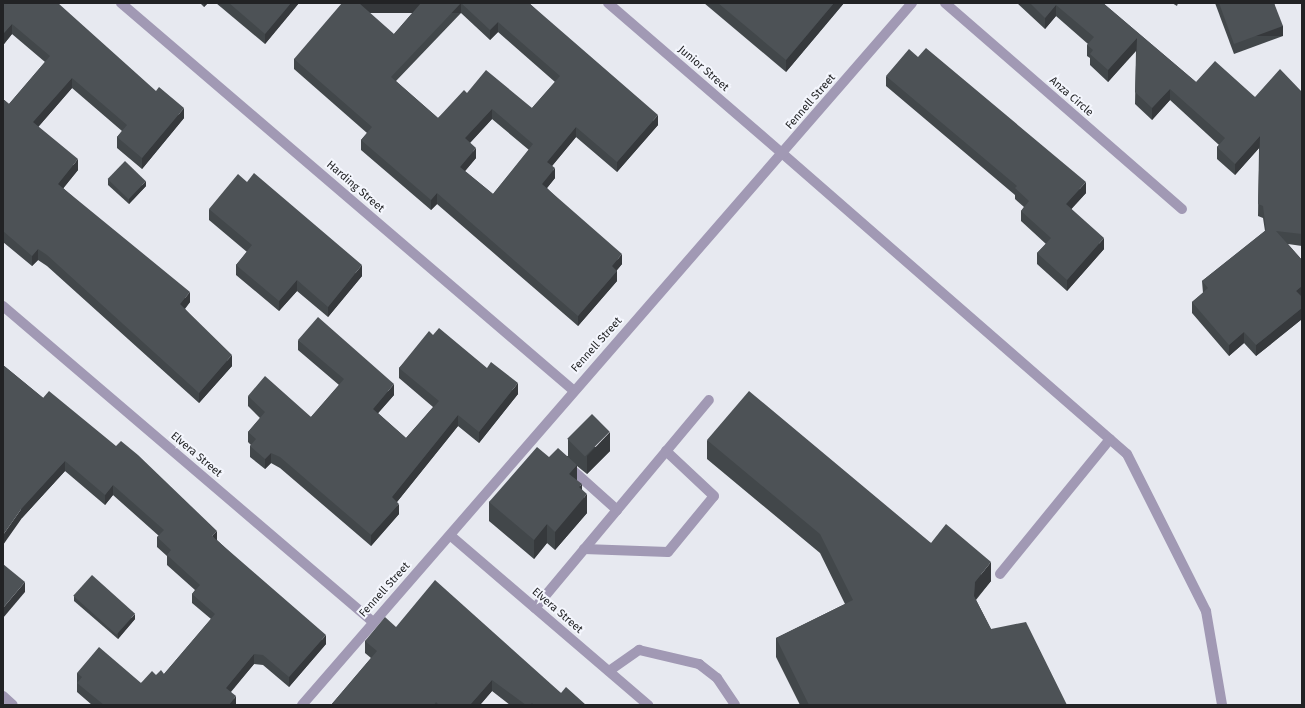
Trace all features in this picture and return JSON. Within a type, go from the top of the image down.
[{"type":"street","name":"Harding Street","points":[[121,3],[573,390]]},
{"type":"street","name":"Junior Street","points":[[608,3],[1127,454],[1206,611],[1222,705]]},
{"type":"street","name":"Fennell Street","points":[[302,705],[373,622],[451,536],[573,390],[783,154],[912,3]]},
{"type":"street","name":"Anza Circle","points":[[945,3],[1182,209]]},
{"type":"street","name":"Elvera Street","points":[[3,306],[373,622]]},
{"type":"street","points":[[535,608],[709,400]]},
{"type":"street","points":[[1000,574],[1110,439]]},
{"type":"street","points":[[584,549],[668,552],[714,496],[666,451]]},
{"type":"street","points":[[562,461],[617,510]]},
{"type":"street","name":"Elvera Street","points":[[451,536],[648,705]]},
{"type":"street","points":[[609,672],[638,650],[699,664],[717,678],[735,705]]},
{"type":"street","points":[[3,696],[13,705]]},
{"type":"building","points":[[3,3],[58,3],[156,91],[159,87],[184,108],[142,158],[117,137],[127,125],[72,78],[33,122],[78,159],[58,184],[190,292],[180,304],[232,355],[199,393],[47,255],[38,249],[32,256],[3,231],[3,99],[9,104],[50,56],[12,24],[4,33],[3,32]]},
{"type":"building","points":[[229,3],[291,3],[265,34]]},
{"type":"building","points":[[342,3],[359,3],[394,34],[421,3],[461,3],[529,3],[658,115],[617,162],[576,127],[547,162],[555,168],[542,184],[622,254],[612,266],[617,271],[578,316],[437,193],[431,200],[361,140],[372,127],[294,59]],"holes":[[[461,3],[490,30],[498,22],[560,76],[532,108],[486,70],[467,93],[464,90],[438,118],[391,77]],[[492,109],[533,144],[493,194],[460,167],[476,148],[465,138]]]},
{"type":"building","points":[[718,3],[834,3],[786,60]]},
{"type":"building","points":[[1030,3],[1103,3],[1196,82],[1215,61],[1255,97],[1280,69],[1302,92],[1302,234],[1276,231],[1302,260],[1302,286],[1296,291],[1302,297],[1302,308],[1256,345],[1244,332],[1229,345],[1192,302],[1208,288],[1202,281],[1266,230],[1263,206],[1258,204],[1260,136],[1235,164],[1217,147],[1225,138],[1170,89],[1152,108],[1135,92],[1137,38],[1108,70],[1090,54],[1093,50],[1087,45],[1094,37],[1056,5],[1045,18]]},
{"type":"building","points":[[1219,3],[1274,3],[1283,26],[1234,44]]},
{"type":"building","points":[[926,48],[1086,182],[1066,204],[1104,238],[1067,280],[1037,253],[1051,238],[1021,211],[1029,201],[1015,188],[1017,186],[886,76],[909,49],[918,57]]},
{"type":"building","points":[[125,161],[146,181],[128,199],[108,179]]},
{"type":"building","points":[[254,173],[362,265],[328,307],[297,280],[279,301],[236,265],[252,245],[209,209],[238,174],[247,182]]},
{"type":"building","points":[[318,317],[394,384],[373,409],[406,438],[439,401],[399,368],[429,331],[433,335],[439,328],[487,368],[491,362],[518,383],[479,432],[458,415],[392,497],[399,504],[371,535],[280,457],[271,453],[265,459],[250,446],[256,439],[248,432],[265,412],[248,396],[265,376],[311,417],[344,379],[298,340]]},
{"type":"building","points":[[3,365],[43,398],[49,391],[116,446],[121,441],[138,455],[217,531],[212,536],[326,635],[289,677],[263,655],[254,654],[226,688],[236,696],[229,705],[104,705],[77,683],[82,677],[77,673],[99,647],[141,683],[152,671],[156,675],[161,670],[164,674],[215,614],[192,594],[200,585],[167,555],[171,550],[157,537],[164,530],[113,485],[105,495],[65,461],[22,508],[3,535]]},
{"type":"building","points":[[749,391],[931,543],[946,524],[991,562],[975,582],[974,596],[991,629],[1026,622],[1067,705],[809,705],[776,638],[853,600],[820,534],[707,440]]},
{"type":"building","points":[[592,414],[610,432],[585,456],[567,439]]},
{"type":"building","points":[[537,447],[549,457],[558,448],[577,465],[569,474],[582,484],[579,487],[587,494],[555,532],[547,524],[534,540],[489,502]]},
{"type":"building","points":[[3,564],[25,582],[3,608]]},
{"type":"building","points":[[92,575],[135,614],[116,635],[73,596]]},
{"type":"building","points":[[435,580],[561,693],[566,687],[586,705],[534,705],[532,703],[530,705],[526,705],[492,680],[470,705],[439,705],[436,702],[434,705],[331,705],[377,651],[365,641],[385,617],[396,627]]}]
